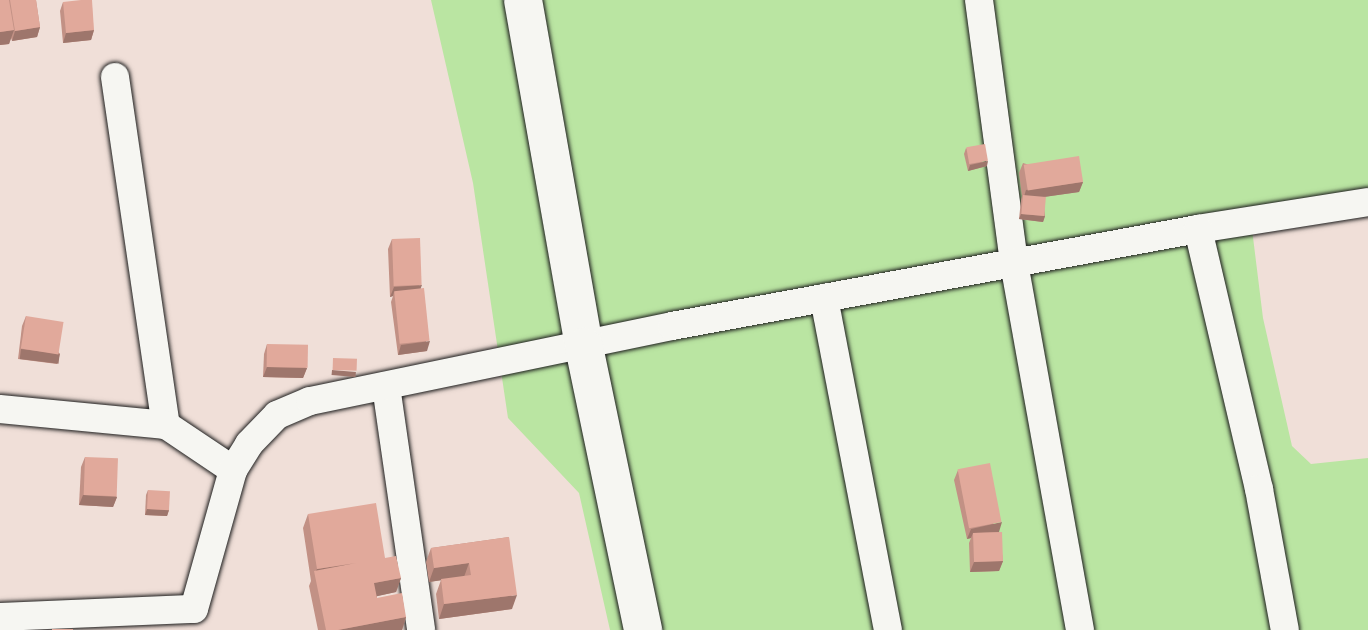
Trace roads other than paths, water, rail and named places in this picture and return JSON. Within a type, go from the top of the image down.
[{"type":"street","points":[[523,0],[584,347],[643,630]]},
{"type":"street","points":[[979,0],[1014,263],[1080,630]]},
{"type":"street","points":[[115,76],[166,425]]},
{"type":"street","points":[[0,617],[196,620],[233,470],[277,415],[310,401],[824,298],[1198,229],[1368,202]]},
{"type":"street","points":[[1198,229],[1259,489],[1285,630]]},
{"type":"street","points":[[824,298],[888,630]]},
{"type":"street","points":[[386,386],[421,630]]},
{"type":"street","points":[[0,409],[166,425],[233,470]]}]
